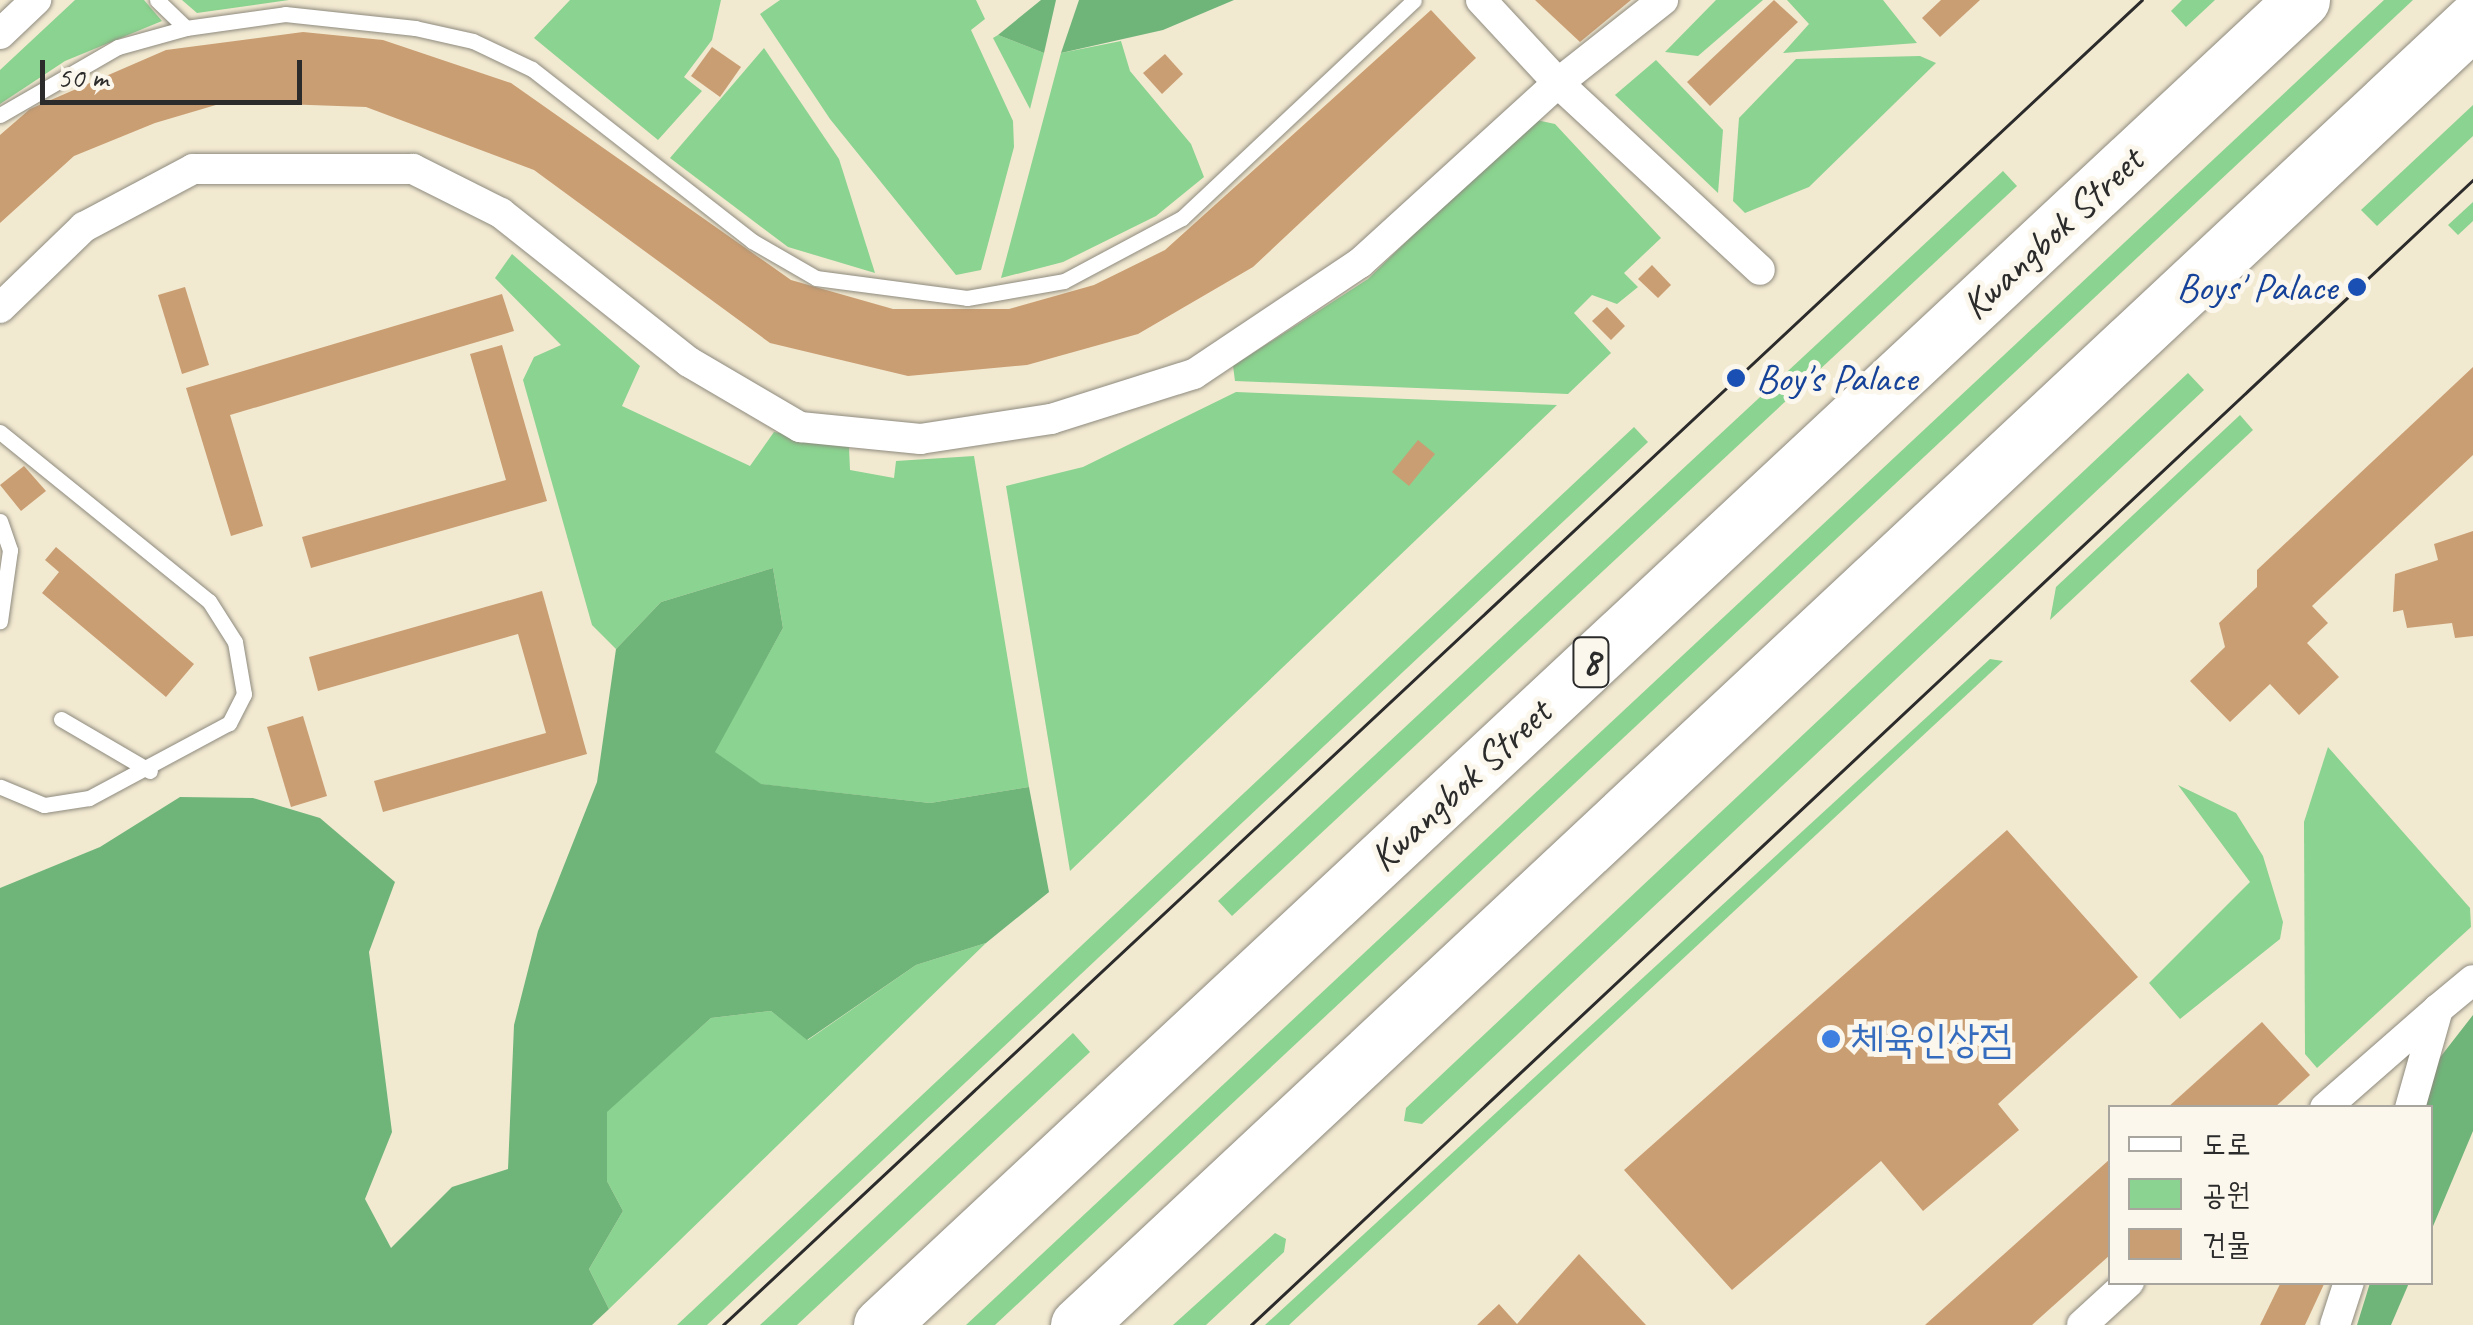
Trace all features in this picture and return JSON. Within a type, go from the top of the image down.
[{"type":"highway","name":"Kwangbok Street","points":[[881,1325],[2302,0]]},
{"type":"highway","points":[[1078,1325],[2473,21]]},
{"type":"street","points":[[0,34],[36,0]]},
{"type":"street","points":[[1481,0],[1558,83],[1760,270]]},
{"type":"street","points":[[0,308],[84,227],[192,169],[413,169],[501,213],[689,362],[800,427],[920,439],[1051,419],[1194,374],[1360,263],[1558,83],[1663,0]]},
{"type":"street","points":[[2329,1105],[2473,980]]},
{"type":"street","points":[[2411,1105],[2438,1009]]},
{"type":"street","points":[[2082,1325],[2126,1285]]},
{"type":"street","points":[[2335,1325],[2347,1285]]},
{"type":"lane","points":[[158,0],[186,28]]},
{"type":"lane","points":[[0,115],[118,48],[186,28],[285,14],[473,41],[532,69],[752,241],[816,278],[967,298],[1064,281],[1182,218],[1414,0]]},
{"type":"lane","points":[[0,432],[209,602],[235,642],[244,694],[229,723],[150,770],[89,798],[44,805],[1,787]]},
{"type":"lane","points":[[0,522],[10,550],[0,621]]},
{"type":"lane","points":[[61,718],[150,770]]},
{"type":"green space","points":[[75,0],[144,0],[162,21],[65,61],[0,104],[0,70]]},
{"type":"green space","points":[[182,0],[289,0],[197,13]]},
{"type":"green space","points":[[570,0],[721,0],[712,40],[684,77],[702,91],[658,140],[534,38]]},
{"type":"green space","points":[[780,0],[976,0],[985,19],[971,30],[1013,121],[1014,147],[981,270],[956,275],[830,119],[760,14]]},
{"type":"green space","points":[[1041,0],[1056,0],[1044,53],[998,35]]},
{"type":"green space","points":[[1079,0],[1234,0],[1163,30],[1061,53]]},
{"type":"green space","points":[[1716,0],[1763,0],[1698,56],[1665,52]]},
{"type":"green space","points":[[1787,0],[1883,0],[1917,43],[1783,53],[1809,24]]},
{"type":"green space","points":[[2182,0],[2215,0],[2186,27],[2171,11]]},
{"type":"green space","points":[[2384,0],[2413,0],[995,1325],[966,1325]]},
{"type":"green space","points":[[998,35],[1044,53],[1030,109],[993,38]]},
{"type":"green space","points":[[1121,41],[1130,71],[1191,144],[1204,177],[1156,216],[1063,262],[1001,278],[1061,53]]},
{"type":"green space","points":[[764,48],[839,159],[875,273],[788,247],[670,158]]},
{"type":"green space","points":[[1920,56],[1936,63],[1809,187],[1745,213],[1733,201],[1739,118],[1796,59]]},
{"type":"green space","points":[[1656,60],[1723,130],[1718,193],[1615,95]]},
{"type":"green space","points":[[2473,105],[2473,136],[2377,226],[2361,210]]},
{"type":"green space","points":[[1532,119],[1555,124],[1661,238],[1624,273],[1638,287],[1617,304],[1592,295],[1574,313],[1611,353],[1568,394],[1235,381],[1233,366],[1368,279]]},
{"type":"green space","points":[[2003,171],[2017,186],[1232,916],[1218,901]]},
{"type":"green space","points":[[2473,202],[2473,221],[2458,235],[2448,225]]},
{"type":"green space","points":[[512,254],[640,366],[622,406],[750,466],[774,432],[837,442],[849,447],[850,470],[894,478],[896,461],[974,456],[1029,787],[930,803],[760,784],[714,752],[783,628],[773,568],[661,602],[616,649],[592,625],[523,380],[534,357],[561,345],[495,278]]},
{"type":"green space","points":[[2188,373],[2204,390],[1422,1124],[1404,1121],[1406,1108]]},
{"type":"green space","points":[[1236,392],[1557,405],[1070,871],[1006,486],[1083,467]]},
{"type":"green space","points":[[2240,415],[2253,430],[2050,620],[2056,587]]},
{"type":"green space","points":[[1634,427],[1648,442],[707,1325],[677,1325]]},
{"type":"green space","points":[[773,568],[783,628],[715,752],[761,784],[930,803],[1029,787],[1049,892],[986,943],[916,965],[807,1040],[771,1011],[711,1018],[607,1112],[607,1181],[623,1211],[589,1269],[609,1309],[592,1325],[0,1325],[0,888],[100,847],[180,797],[253,798],[320,818],[395,882],[369,952],[392,1132],[365,1199],[391,1248],[452,1187],[508,1169],[514,1025],[538,931],[597,782],[616,649],[661,602]]},
{"type":"green space","points":[[1990,659],[2003,661],[1289,1325],[1265,1325]]},
{"type":"green space","points":[[2328,747],[2470,908],[2471,927],[2317,1068],[2305,1054],[2304,822]]},
{"type":"green space","points":[[2178,785],[2236,813],[2263,856],[2283,922],[2280,939],[2180,1019],[2149,983],[2250,882]]},
{"type":"green space","points":[[986,943],[609,1309],[589,1269],[623,1211],[607,1181],[606,1112],[711,1018],[771,1011],[808,1040],[916,965]]},
{"type":"green space","points":[[2473,1015],[2473,1131],[2433,1226],[2433,1105],[2424,1105],[2438,1060]]},
{"type":"green space","points":[[1073,1033],[1090,1052],[797,1325],[760,1325]]},
{"type":"green space","points":[[1275,1233],[1286,1239],[1284,1252],[1206,1325],[1173,1325]]},
{"type":"green space","points":[[2369,1285],[2408,1285],[2391,1325],[2357,1325]]},
{"type":"building","points":[[1535,0],[1631,0],[1580,42]]},
{"type":"building","points":[[1774,0],[1798,22],[1710,106],[1687,82]]},
{"type":"building","points":[[1941,0],[1980,0],[1940,37],[1922,18]]},
{"type":"building","points":[[1431,10],[1476,58],[1253,267],[1138,334],[1027,365],[908,376],[770,343],[534,170],[366,107],[226,102],[155,123],[74,156],[0,223],[0,135],[30,109],[166,50],[303,32],[383,40],[511,83],[791,280],[893,309],[1009,309],[1094,285],[1165,250]]},
{"type":"building","points":[[712,47],[741,67],[720,97],[691,76]]},
{"type":"building","points":[[1165,54],[1183,74],[1162,94],[1143,73]]},
{"type":"building","points":[[1652,265],[1671,285],[1658,298],[1638,279]]},
{"type":"building","points":[[185,287],[209,365],[182,374],[158,295]]},
{"type":"building","points":[[502,294],[514,331],[230,415],[263,526],[231,536],[186,388]]},
{"type":"building","points":[[1607,307],[1625,326],[1611,340],[1592,321]]},
{"type":"building","points":[[502,345],[547,501],[311,568],[302,537],[506,480],[470,354]]},
{"type":"building","points":[[2473,367],[2473,455],[2312,606],[2328,623],[2307,643],[2339,677],[2299,715],[2270,684],[2230,722],[2190,681],[2225,647],[2219,623],[2257,587],[2257,570]]},
{"type":"building","points":[[1418,440],[1435,454],[1409,486],[1392,472]]},
{"type":"building","points":[[24,466],[46,491],[21,511],[0,485]]},
{"type":"building","points":[[2473,531],[2473,636],[2455,638],[2452,623],[2407,628],[2403,610],[2393,612],[2395,574],[2438,560],[2434,544]]},
{"type":"building","points":[[56,547],[194,664],[166,697],[42,593],[59,572],[45,560]]},
{"type":"building","points":[[542,591],[587,754],[383,812],[374,781],[546,733],[518,634],[318,691],[309,657]]},
{"type":"building","points":[[303,716],[327,796],[291,807],[267,727]]},
{"type":"building","points":[[2007,830],[2138,977],[1998,1104],[2019,1130],[1923,1211],[1881,1161],[1732,1290],[1624,1170]]},
{"type":"building","points":[[2262,1022],[2310,1075],[2277,1105],[2170,1105]]},
{"type":"building","points":[[2108,1161],[2108,1257],[2032,1325],[1925,1325]]},
{"type":"building","points":[[1579,1254],[1646,1325],[1477,1325],[1499,1304],[1517,1324]]},
{"type":"building","points":[[2280,1285],[2324,1285],[2305,1325],[2260,1325]]},
{"type":"tram line","points":[[723,1325],[2142,0]]},
{"type":"tram line","points":[[1251,1325],[2473,180]]},
{"type":"place","name":"Boys' Palace","points":[[2357,287]]},
{"type":"place","name":"Boy's Palace","points":[[1736,378]]},
{"type":"place","name":"체육인상점","points":[[1831,1039]]}]
